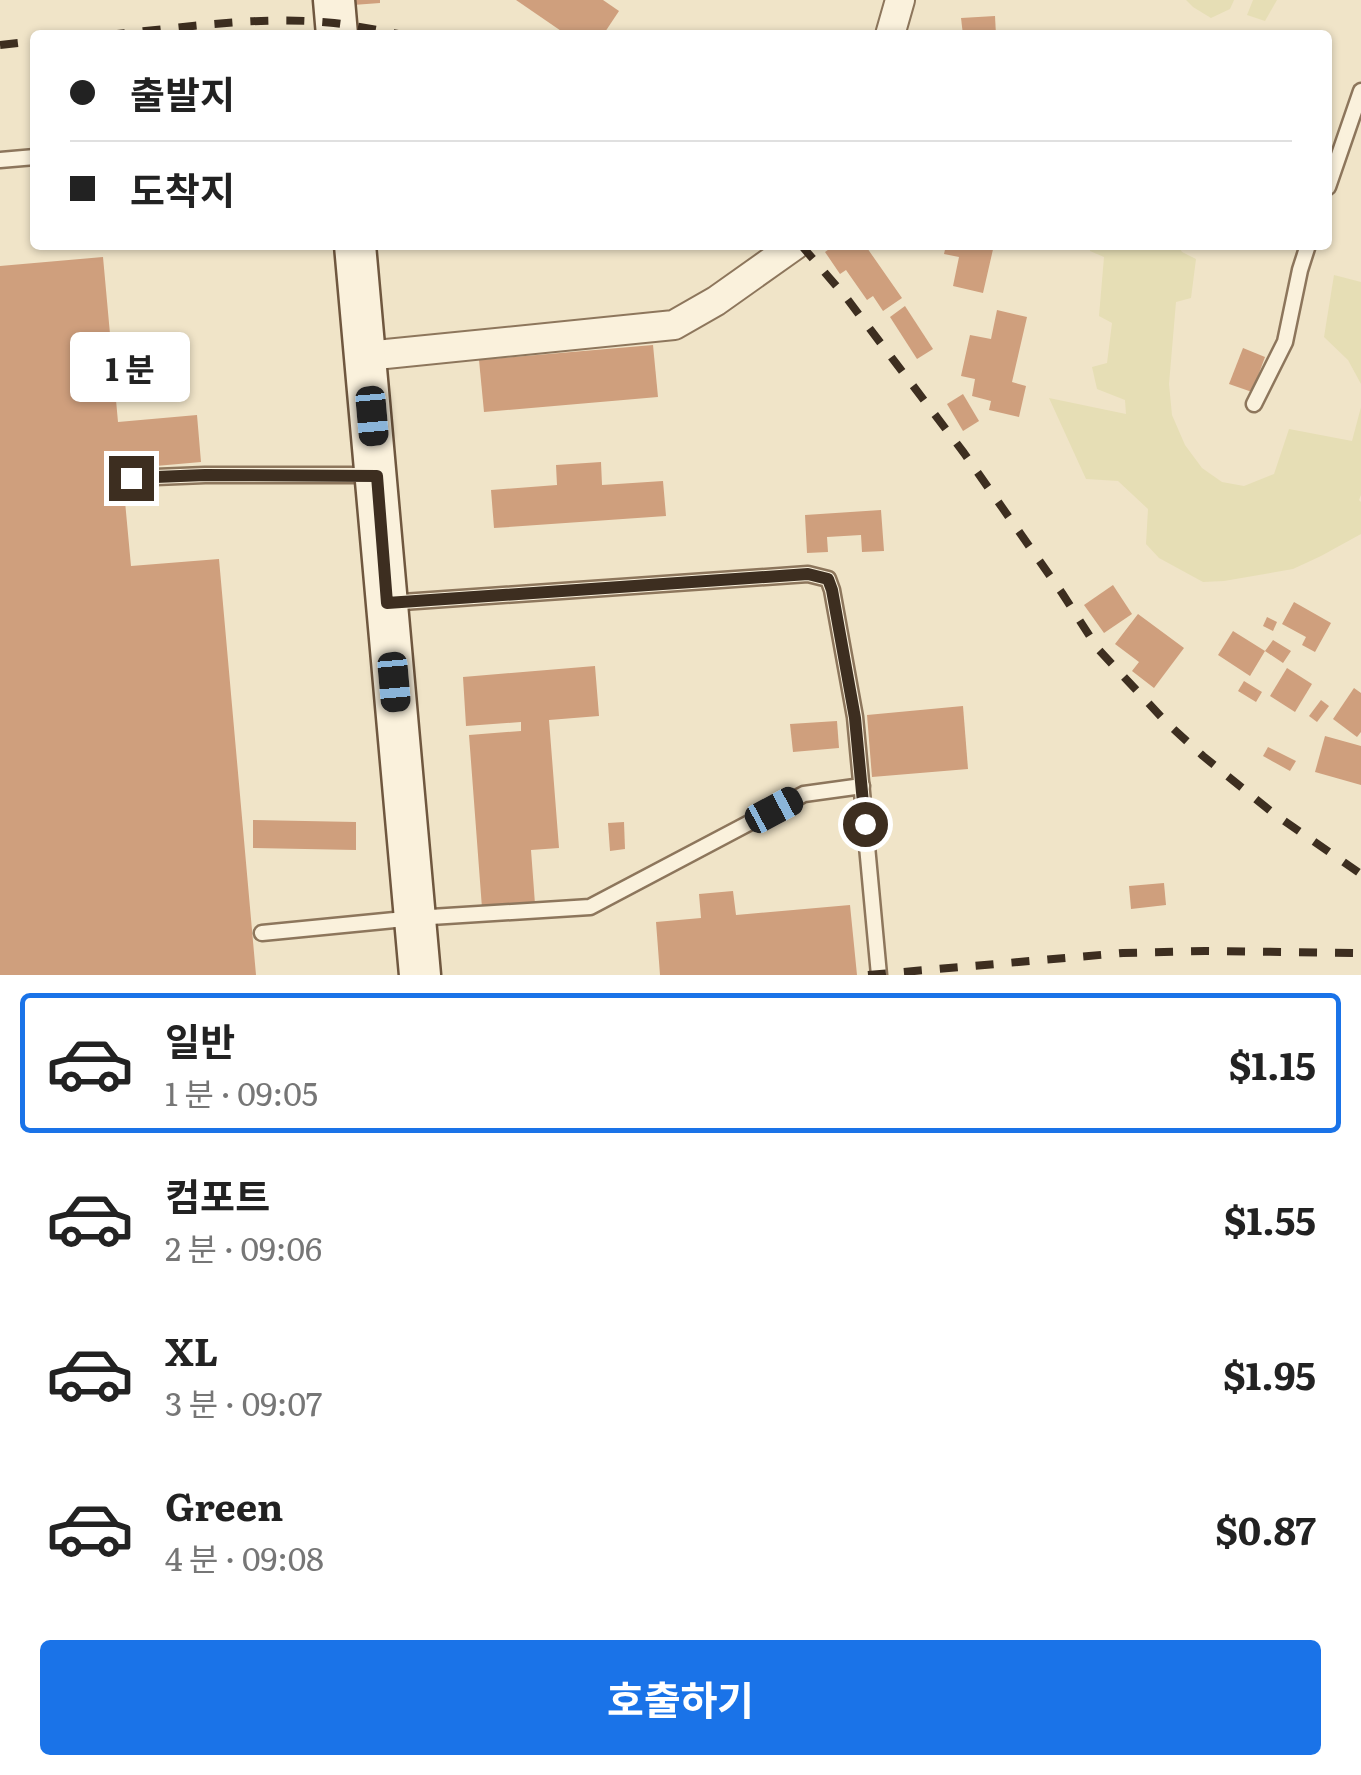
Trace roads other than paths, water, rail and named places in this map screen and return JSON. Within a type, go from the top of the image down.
[{"type":"street","points":[[334,0],[337,30]]},
{"type":"street","points":[[891,30],[900,0]]},
{"type":"street","points":[[356,250],[420,975]]},
{"type":"street","points":[[366,356],[674,326],[716,302],[788,250]]},
{"type":"lane","points":[[1332,175],[1361,91]]},
{"type":"lane","points":[[0,160],[30,157]]},
{"type":"lane","points":[[1254,404],[1284,342],[1306,250]]},
{"type":"lane","points":[[131,478],[377,476]]},
{"type":"lane","points":[[387,603],[808,574],[828,579],[855,718],[880,975]]},
{"type":"lane","points":[[262,933],[590,907],[804,794],[862,786]]},
{"type":"railway","points":[[154,30],[277,21],[334,23],[375,30]]},
{"type":"railway","points":[[0,45],[30,42]]},
{"type":"railway","points":[[805,250],[964,453],[1098,649],[1203,756],[1273,813],[1361,874]]},
{"type":"railway","points":[[868,975],[1123,953],[1361,953]]}]
